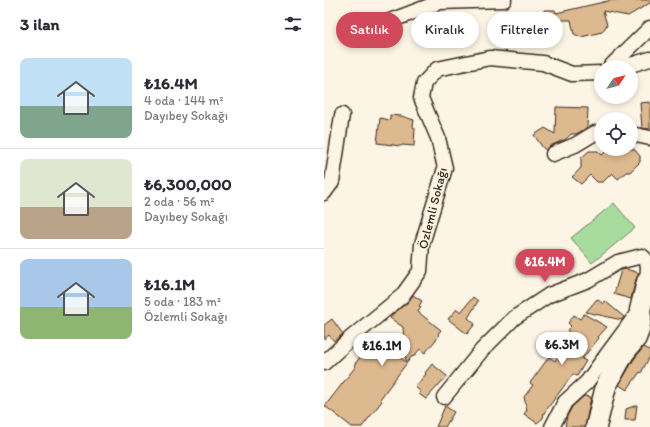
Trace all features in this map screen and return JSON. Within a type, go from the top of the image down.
[{"type":"street","points":[[403,16],[440,2],[504,0]]},
{"type":"street","points":[[617,60],[650,28]]},
{"type":"street","name":"Özlemli Sokağı","points":[[324,363],[352,337],[402,296],[420,271],[422,244],[445,168],[438,138],[421,98],[424,83],[437,69],[490,58],[544,63],[572,74],[594,73]]},
{"type":"street","points":[[638,63],[650,59]]},
{"type":"street","points":[[324,193],[332,182],[342,115]]},
{"type":"street","points":[[553,154],[576,145],[594,134]]},
{"type":"street","points":[[638,135],[650,138]]},
{"type":"street","points":[[444,397],[482,350],[514,318],[549,295],[588,280],[618,262],[642,256],[647,262],[649,281],[640,310],[587,382],[565,402],[552,427]]},
{"type":"street","points":[[596,427],[606,386],[624,353],[636,338],[641,318],[640,310]]},
{"type":"green space","points":[[614,203],[635,228],[592,263],[571,238]]},
{"type":"building","points":[[612,0],[650,0],[650,3],[628,16],[603,11],[607,25],[602,32],[581,37],[574,34],[571,20],[563,20],[563,12],[560,12]]},
{"type":"building","points":[[544,10],[555,10],[556,12],[544,12]]},
{"type":"building","points":[[650,102],[650,129],[642,128],[640,103]]},
{"type":"building","points":[[556,107],[588,108],[587,128],[576,134],[571,134],[566,139],[550,146],[546,150],[534,135],[545,128],[555,134]]},
{"type":"building","points":[[390,115],[401,116],[414,120],[414,146],[377,143],[380,118],[390,120]]},
{"type":"building","points":[[589,151],[594,151],[594,156],[638,156],[638,154],[640,156],[640,162],[630,172],[626,172],[618,179],[612,173],[603,182],[597,182],[590,175],[581,184],[572,177],[581,168],[581,158]]},
{"type":"building","points":[[626,269],[639,273],[631,299],[614,294],[621,270]]},
{"type":"building","points":[[413,295],[422,301],[418,312],[441,330],[438,334],[439,336],[425,353],[420,349],[413,357],[412,356],[380,399],[382,401],[362,427],[352,427],[325,406],[356,366],[354,365],[373,340],[375,342],[376,340],[406,362],[403,327],[390,318],[408,302]]},
{"type":"building","points":[[473,297],[478,301],[468,318],[475,324],[467,334],[448,319],[457,309],[461,312]]},
{"type":"building","points":[[597,299],[603,304],[605,301],[624,317],[622,320],[586,312]]},
{"type":"building","points":[[584,314],[607,327],[582,359],[586,361],[577,376],[573,374],[544,413],[543,418],[537,423],[524,414],[527,410],[524,397],[533,385],[530,383],[549,357],[555,361],[570,340],[566,336],[569,332],[567,330],[571,326],[568,323],[574,315],[580,319]]},
{"type":"building","points":[[332,319],[343,334],[334,341],[329,335],[324,339],[324,325]]},
{"type":"building","points":[[644,347],[650,350],[650,356],[641,373],[640,372],[627,390],[619,385],[634,359]]},
{"type":"building","points":[[432,364],[447,376],[426,399],[419,394],[421,392],[415,387]]},
{"type":"building","points":[[584,396],[591,397],[585,427],[565,427],[567,416],[572,407]]},
{"type":"building","points":[[637,405],[635,420],[625,420],[626,409]]},
{"type":"building","points":[[445,406],[454,412],[445,427],[436,427]]}]
